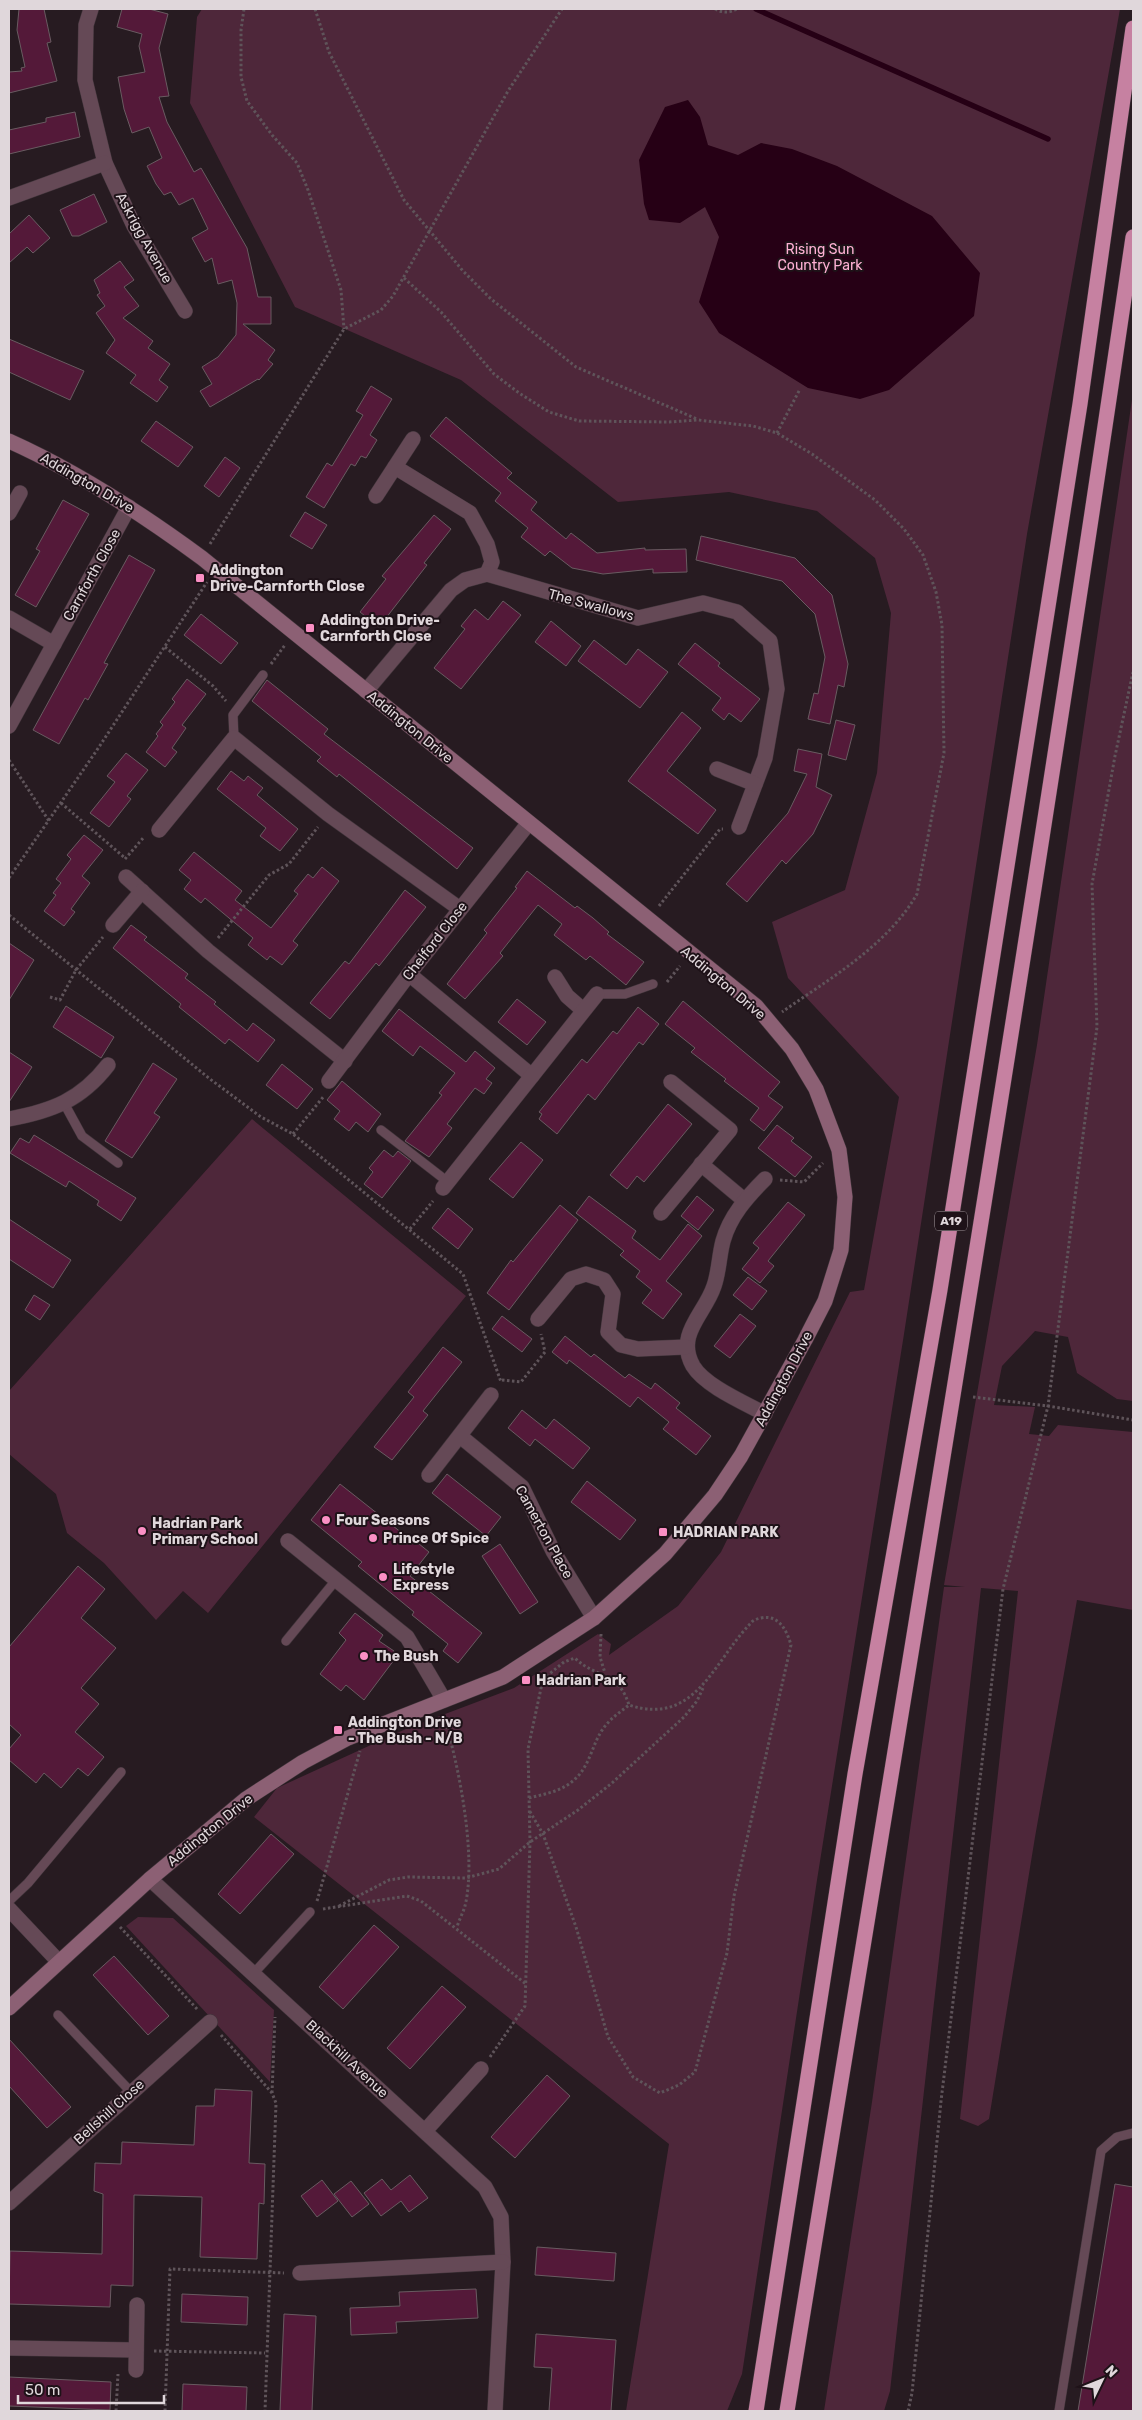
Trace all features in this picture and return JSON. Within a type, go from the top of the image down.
[{"type":"highway","name":"A19","points":[[756,2411],[854,1784],[940,1290],[1080,404],[1133,28]]},
{"type":"highway","name":"A19","points":[[787,2411],[984,1202],[1094,505],[1133,237]]},
{"type":"street","name":"Askrigg Avenue","points":[[91,9],[86,25],[85,80],[105,163],[134,226],[185,311]]},
{"type":"street","points":[[9,198],[105,163]]},
{"type":"street","points":[[376,496],[413,439]]},
{"type":"street","name":"Addington Drive","points":[[9,441],[51,461],[129,507],[202,558],[528,824],[756,1006],[792,1049],[816,1088],[839,1150],[845,1197],[841,1250],[825,1301],[736,1464],[682,1536],[647,1573],[599,1614],[503,1677],[367,1729],[303,1762],[246,1799],[150,1879],[9,2008]]},
{"type":"street","points":[[366,691],[451,590],[465,580],[487,574],[492,562],[488,544],[470,513],[395,467]]},
{"type":"street","points":[[9,513],[20,492]]},
{"type":"street","name":"Carnforth Close","points":[[11,716],[54,644],[129,507]]},
{"type":"street","name":"The Swallows","points":[[487,574],[638,618],[703,603],[737,612],[770,641],[777,689],[765,758],[739,827]]},
{"type":"street","points":[[9,618],[54,644]]},
{"type":"street","points":[[159,830],[234,738],[328,814],[460,909]]},
{"type":"street","points":[[717,769],[755,784]]},
{"type":"street","name":"Chelford Close","points":[[329,1081],[409,974],[528,824]]},
{"type":"street","points":[[126,877],[208,951],[345,1061]]},
{"type":"street","points":[[113,925],[142,891]]},
{"type":"street","points":[[409,974],[532,1076]]},
{"type":"street","points":[[555,978],[567,996],[583,1010]]},
{"type":"street","points":[[446,1185],[597,994]]},
{"type":"street","points":[[9,1119],[48,1110],[64,1103],[89,1088],[108,1065]]},
{"type":"street","points":[[661,1213],[730,1130],[671,1082]]},
{"type":"street","points":[[701,1164],[744,1200]]},
{"type":"street","points":[[765,1179],[744,1200],[731,1220],[723,1240],[714,1287],[691,1329],[686,1347],[694,1367],[712,1384],[765,1414]]},
{"type":"street","points":[[538,1319],[571,1279],[586,1274],[604,1280],[613,1294],[608,1332],[621,1345],[638,1350],[686,1347]]},
{"type":"street","points":[[429,1476],[491,1395]]},
{"type":"street","name":"Camerton Place","points":[[460,1436],[522,1487],[553,1550],[599,1614]]},
{"type":"street","points":[[288,1541],[407,1637],[442,1701]]},
{"type":"street","name":"Blackhill Avenue","points":[[150,1879],[485,2187],[501,2217],[504,2262],[495,2411]]},
{"type":"street","points":[[9,1909],[59,1962]]},
{"type":"street","name":"Bellshill Close","points":[[9,2203],[210,2022]]},
{"type":"street","points":[[425,2131],[481,2069]]},
{"type":"street","points":[[300,2274],[504,2262]]},
{"type":"street","points":[[136,2370],[138,2305]]},
{"type":"street","points":[[9,2348],[136,2350]]},
{"type":"lane","points":[[234,738],[233,715],[263,675]]},
{"type":"lane","points":[[597,994],[624,994],[653,984]]},
{"type":"lane","points":[[64,1103],[82,1136],[118,1163]]},
{"type":"lane","points":[[381,1130],[446,1185]]},
{"type":"lane","points":[[286,1642],[336,1580]]},
{"type":"lane","points":[[9,1901],[28,1883],[121,1772]]},
{"type":"lane","points":[[254,1973],[310,1912]]},
{"type":"lane","points":[[58,2015],[131,2092]]},
{"type":"lane","points":[[1059,2411],[1101,2151],[1117,2137],[1133,2133]]},
{"type":"path","points":[[244,9],[241,30],[240,77],[247,101],[272,135],[297,163],[308,190],[341,290],[344,329]]},
{"type":"path","points":[[315,9],[329,52],[404,200],[463,271],[491,299],[576,367],[698,420]]},
{"type":"path","points":[[202,558],[344,329],[381,310],[404,278],[508,91],[562,9]]},
{"type":"path","points":[[715,9],[722,13],[730,13],[737,9]]},
{"type":"path","points":[[404,278],[441,312],[494,374],[549,412],[579,421],[669,422],[698,420],[753,426],[777,433],[812,454],[875,500],[904,529],[922,555],[936,592],[942,625],[944,753],[917,894],[907,911],[872,946],[769,1022]]},
{"type":"path","points":[[777,433],[800,389]]},
{"type":"path","points":[[9,878],[215,569]]},
{"type":"path","points":[[263,675],[295,633]]},
{"type":"path","points":[[164,647],[213,686],[224,697],[233,715]]},
{"type":"path","points":[[908,2411],[912,2393],[942,2091],[1003,1589],[1048,1406],[1097,1027],[1092,884],[1114,756],[1133,672]]},
{"type":"path","points":[[9,760],[48,821]]},
{"type":"path","points":[[60,803],[125,858]]},
{"type":"path","points":[[208,951],[269,875],[289,864],[328,814]]},
{"type":"path","points":[[648,920],[720,829],[739,827]]},
{"type":"path","points":[[126,877],[125,858],[148,832],[159,830]]},
{"type":"path","points":[[9,915],[210,1079],[260,1117],[293,1134],[463,1274],[502,1380]]},
{"type":"path","points":[[50,997],[60,1000],[76,970],[113,925]]},
{"type":"path","points":[[666,983],[690,954]]},
{"type":"path","points":[[293,1134],[326,1094],[329,1081]]},
{"type":"path","points":[[765,1179],[804,1182],[839,1150]]},
{"type":"path","points":[[410,1229],[446,1185]]},
{"type":"path","points":[[502,1380],[521,1382],[545,1352],[538,1319]]},
{"type":"path","points":[[491,1395],[502,1380]]},
{"type":"path","points":[[973,1397],[1048,1406],[1133,1420]]},
{"type":"path","points":[[599,1614],[600,1647],[605,1674]]},
{"type":"path","points":[[339,1906],[389,1880],[408,1877],[469,1877],[499,1868],[530,1842],[543,1834],[612,1783],[684,1717],[752,1621],[765,1617],[772,1619],[779,1622],[788,1632],[791,1645],[734,1896],[727,1953],[695,2072],[679,2085],[660,2093],[633,2077],[608,2038],[576,1927],[543,1834],[529,1810]]},
{"type":"path","points":[[481,2069],[525,2006],[530,1842],[528,1749],[543,1679],[564,1662],[575,1658],[592,1671],[605,1674],[617,1684],[626,1696],[629,1705]]},
{"type":"path","points":[[629,1705],[645,1710],[662,1709],[688,1697],[706,1684]]},
{"type":"path","points":[[442,1701],[461,1792],[470,1858],[465,1906],[457,1927]]},
{"type":"path","points":[[529,1798],[560,1789],[576,1779],[594,1749],[600,1732],[613,1717],[629,1705]]},
{"type":"path","points":[[310,1912],[319,1898],[367,1729]]},
{"type":"path","points":[[310,1912],[407,1896],[421,1900],[526,1984]]},
{"type":"path","points":[[110,1916],[210,2022],[272,2092],[276,2103],[265,2353],[265,2411]]},
{"type":"path","points":[[272,2092],[276,1994]]},
{"type":"path","points":[[165,2411],[170,2269],[300,2274]]},
{"type":"path","points":[[116,2411],[119,2350]]},
{"type":"path","points":[[136,2350],[265,2353]]},
{"type":"green space","name":"Rising Sun Country Park","points":[[202,9],[1120,9],[1027,534],[742,2374],[727,2411],[626,2411],[669,2144],[254,1817],[277,1788],[408,1728],[514,1688],[598,1634],[611,1644],[609,1655],[678,1606],[721,1552],[850,1292],[864,1290],[899,1097],[788,978],[772,922],[845,890],[877,773],[891,613],[875,558],[817,511],[729,492],[618,502],[461,380],[295,307],[190,103],[197,17]]},
{"type":"green space","points":[[1133,393],[1133,1401],[1117,1399],[1077,1373],[1068,1337],[1035,1331],[1002,1366],[994,1405],[1035,1407],[1029,1434],[1049,1436],[1058,1425],[1133,1432],[1133,1610],[1077,1600],[1035,1837],[989,2119],[978,2126],[960,2119],[1018,1591],[981,1588],[890,2391],[884,2411],[824,2411],[872,2102],[944,1587],[965,1587],[944,1585],[1037,1045]]},
{"type":"green space","name":"Hadrian Park Primary School","points":[[252,1119],[466,1296],[208,1613],[183,1591],[156,1620],[104,1563],[67,1533],[56,1494],[9,1454],[9,1391]]},
{"type":"green space","points":[[138,1917],[173,1918],[274,2010],[270,2082],[126,1926]]},
{"type":"shaded area","points":[[688,100],[700,117],[708,145],[738,155],[761,143],[792,149],[837,166],[932,216],[980,273],[974,316],[889,390],[860,399],[808,388],[719,333],[699,302],[719,237],[705,207],[680,223],[649,220],[644,204],[639,160],[665,107]]},
{"type":"building","points":[[19,9],[44,9],[51,42],[47,43],[57,81],[9,93],[9,72],[22,71],[21,68],[25,67],[17,30]]},
{"type":"building","points":[[122,9],[149,9],[168,14],[159,48],[169,96],[159,97],[167,122],[194,172],[201,168],[247,248],[258,297],[271,297],[271,324],[243,324],[275,350],[268,360],[273,364],[259,380],[210,407],[200,391],[212,384],[202,367],[218,357],[236,335],[237,303],[232,280],[218,284],[212,258],[205,262],[192,238],[208,229],[193,198],[179,205],[171,192],[164,195],[156,184],[147,166],[162,158],[149,127],[132,133],[124,109],[118,77],[145,72],[139,46],[142,34],[117,27]]},
{"type":"building","points":[[75,112],[80,137],[9,154],[9,130],[46,122],[46,118]]},
{"type":"building","points":[[94,194],[107,222],[79,236],[72,236],[60,210]]},
{"type":"building","points":[[29,215],[50,238],[33,253],[27,247],[9,263],[9,234]]},
{"type":"building","points":[[120,261],[134,280],[124,287],[139,306],[123,318],[153,341],[148,348],[170,364],[159,380],[168,387],[157,402],[130,383],[136,375],[106,353],[115,340],[96,313],[105,306],[97,295],[100,293],[94,280]]},
{"type":"building","points":[[9,339],[84,371],[70,400],[9,372]]},
{"type":"building","points":[[371,386],[392,399],[370,435],[377,440],[366,458],[361,456],[355,466],[351,464],[324,508],[306,497],[327,463],[332,466],[363,415],[356,411]]},
{"type":"building","points":[[446,417],[512,473],[507,478],[537,502],[531,510],[566,539],[571,533],[597,553],[645,548],[645,550],[686,549],[687,572],[653,573],[653,569],[603,574],[572,568],[550,551],[545,556],[521,537],[528,528],[495,501],[501,493],[430,436]]},
{"type":"building","points":[[156,421],[193,447],[178,467],[141,441]]},
{"type":"building","points":[[225,457],[240,468],[219,497],[204,486]]},
{"type":"building","points":[[63,500],[89,514],[36,607],[15,595],[40,551],[36,549]]},
{"type":"building","points":[[305,512],[327,525],[312,549],[290,536]]},
{"type":"building","points":[[434,515],[451,529],[424,563],[427,565],[379,627],[360,612],[386,579],[382,576]]},
{"type":"building","points":[[701,536],[795,558],[832,595],[848,664],[844,687],[838,685],[830,724],[808,719],[814,693],[818,694],[825,657],[815,614],[782,581],[696,560]]},
{"type":"building","points":[[129,555],[155,570],[104,663],[108,664],[88,700],[85,698],[59,744],[33,730]]},
{"type":"building","points":[[503,601],[521,615],[461,689],[434,668],[465,629],[461,626],[475,609],[488,620]]},
{"type":"building","points":[[201,614],[238,643],[221,664],[184,635]]},
{"type":"building","points":[[551,621],[581,646],[566,666],[535,642]]},
{"type":"building","points":[[594,640],[626,665],[638,649],[668,672],[640,708],[578,661]]},
{"type":"building","points":[[695,643],[720,663],[718,666],[760,699],[741,722],[729,713],[724,720],[712,710],[721,698],[678,664]]},
{"type":"building","points":[[187,679],[206,694],[182,725],[186,728],[172,748],[177,752],[165,767],[146,752],[158,736],[156,734],[163,725],[160,722],[175,702],[172,699]]},
{"type":"building","points":[[267,680],[328,729],[324,734],[473,848],[457,869],[339,774],[337,777],[317,761],[321,757],[252,701]]},
{"type":"building","points":[[682,712],[701,728],[667,771],[716,810],[698,834],[628,781]]},
{"type":"building","points":[[836,720],[855,725],[846,760],[828,755]]},
{"type":"building","points":[[798,749],[822,754],[816,787],[832,795],[813,834],[786,864],[782,860],[747,902],[726,884],[788,813],[807,774],[794,771]]},
{"type":"building","points":[[126,753],[148,770],[127,796],[131,799],[109,827],[90,813],[115,782],[107,776]]},
{"type":"building","points":[[231,771],[244,781],[248,776],[263,788],[257,795],[298,829],[280,851],[260,836],[266,828],[217,789]]},
{"type":"building","points":[[84,835],[103,850],[82,876],[90,883],[71,909],[75,912],[64,926],[44,911],[56,895],[53,893],[61,883],[56,879],[71,859],[67,855]]},
{"type":"building","points":[[194,852],[242,891],[235,900],[271,928],[298,894],[294,891],[308,874],[313,878],[322,867],[339,881],[293,941],[298,945],[282,965],[270,956],[267,960],[248,945],[253,938],[205,898],[201,903],[184,889],[191,880],[179,870]]},
{"type":"building","points":[[527,871],[575,908],[577,906],[593,918],[609,932],[607,934],[644,962],[626,985],[590,956],[586,960],[554,935],[562,924],[538,905],[500,953],[503,956],[465,999],[447,984],[487,933],[484,930],[517,888],[515,887]]},
{"type":"building","points":[[405,890],[426,907],[379,966],[376,963],[330,1019],[310,1003],[345,961],[349,964]]},
{"type":"building","points":[[131,925],[147,937],[144,940],[188,974],[185,978],[216,1002],[214,1004],[247,1031],[253,1023],[275,1040],[258,1062],[229,1039],[225,1044],[179,1007],[181,1004],[113,948]]},
{"type":"building","points":[[9,943],[34,960],[9,1000]]},
{"type":"building","points":[[517,999],[546,1022],[527,1045],[498,1022]]},
{"type":"building","points":[[683,1001],[780,1082],[768,1096],[783,1107],[764,1131],[750,1120],[759,1108],[691,1052],[695,1048],[665,1024]]},
{"type":"building","points":[[66,1006],[114,1037],[101,1058],[53,1027]]},
{"type":"building","points":[[638,1007],[659,1024],[643,1045],[639,1042],[595,1100],[588,1094],[557,1134],[539,1119],[542,1114],[539,1112],[582,1059],[587,1063],[613,1031],[617,1034]]},
{"type":"building","points":[[399,1009],[466,1062],[475,1051],[495,1068],[486,1079],[492,1083],[484,1094],[475,1088],[447,1124],[452,1128],[429,1157],[405,1141],[442,1095],[439,1093],[455,1073],[420,1046],[413,1056],[382,1031]]},
{"type":"building","points":[[9,1052],[32,1067],[9,1102]]},
{"type":"building","points":[[153,1063],[177,1079],[154,1113],[160,1117],[132,1158],[105,1141]]},
{"type":"building","points":[[282,1064],[313,1089],[297,1109],[266,1085]]},
{"type":"building","points":[[342,1081],[381,1114],[368,1132],[356,1122],[349,1131],[334,1119],[340,1111],[327,1100]]},
{"type":"building","points":[[668,1104],[692,1124],[644,1182],[637,1176],[627,1189],[610,1175]]},
{"type":"building","points":[[777,1125],[794,1138],[791,1141],[812,1157],[795,1177],[758,1148]]},
{"type":"building","points":[[34,1135],[136,1198],[121,1221],[97,1205],[99,1201],[69,1181],[66,1187],[10,1153],[20,1138],[29,1143]]},
{"type":"building","points":[[521,1142],[543,1160],[513,1198],[489,1179]]},
{"type":"building","points":[[384,1150],[393,1157],[398,1151],[411,1161],[382,1198],[364,1184],[373,1172],[369,1168]]},
{"type":"building","points":[[589,1196],[636,1231],[632,1238],[660,1260],[688,1224],[702,1236],[666,1281],[682,1294],[663,1319],[642,1303],[652,1290],[636,1277],[640,1271],[620,1255],[624,1251],[576,1213]]},
{"type":"building","points":[[697,1196],[714,1210],[698,1230],[681,1216]]},
{"type":"building","points":[[788,1202],[805,1215],[768,1261],[774,1266],[760,1283],[742,1269],[759,1248],[753,1243]]},
{"type":"building","points":[[560,1205],[578,1220],[509,1310],[487,1293],[511,1260],[513,1262]]},
{"type":"building","points":[[448,1208],[473,1229],[458,1249],[432,1228]]},
{"type":"building","points":[[9,1219],[71,1260],[53,1288],[9,1259]]},
{"type":"building","points":[[748,1277],[767,1291],[752,1310],[733,1295]]},
{"type":"building","points":[[34,1295],[50,1305],[40,1320],[25,1310]]},
{"type":"building","points":[[740,1314],[756,1326],[730,1358],[714,1346]]},
{"type":"building","points":[[502,1316],[532,1339],[522,1352],[492,1329]]},
{"type":"building","points":[[565,1336],[591,1357],[594,1354],[625,1378],[629,1374],[651,1389],[655,1383],[680,1403],[676,1408],[711,1436],[696,1455],[663,1429],[669,1422],[638,1397],[630,1407],[569,1360],[567,1364],[552,1352]]},
{"type":"building","points":[[443,1347],[462,1362],[423,1411],[428,1415],[392,1460],[374,1447],[414,1397],[408,1392]]},
{"type":"building","points":[[522,1410],[546,1429],[554,1419],[590,1448],[573,1469],[535,1439],[530,1446],[508,1428]]},
{"type":"building","points":[[447,1474],[501,1517],[486,1536],[432,1493]]},
{"type":"building","points":[[587,1481],[636,1520],[620,1540],[571,1502]]},
{"type":"building","points":[[340,1484],[429,1552],[410,1576],[482,1633],[458,1663],[443,1651],[448,1644],[412,1615],[414,1612],[358,1566],[362,1562],[311,1520]]},
{"type":"building","points":[[500,1544],[538,1602],[520,1614],[482,1556]]},
{"type":"building","points":[[78,1566],[105,1589],[81,1618],[116,1648],[81,1688],[99,1704],[75,1732],[104,1757],[88,1776],[78,1768],[61,1788],[44,1773],[36,1783],[9,1760],[9,1749],[21,1735],[9,1724],[9,1647]]},
{"type":"building","name":"The Bush","points":[[355,1613],[383,1635],[379,1641],[394,1651],[394,1660],[364,1700],[346,1685],[341,1691],[320,1674],[346,1640],[339,1633]]},
{"type":"building","points":[[271,1834],[294,1854],[240,1914],[218,1894]]},
{"type":"building","points":[[374,1925],[399,1947],[343,2009],[319,1987]]},
{"type":"building","points":[[114,1956],[169,2016],[148,2035],[93,1975]]},
{"type":"building","points":[[442,1986],[466,2007],[410,2069],[387,2048]]},
{"type":"building","points":[[9,2039],[71,2107],[47,2128],[9,2086]]},
{"type":"building","points":[[547,2075],[570,2096],[515,2158],[491,2137]]},
{"type":"building","points":[[215,2089],[252,2091],[249,2163],[265,2164],[264,2204],[259,2203],[257,2259],[200,2257],[202,2197],[134,2195],[133,2286],[111,2285],[110,2307],[9,2304],[10,2251],[102,2254],[103,2194],[94,2191],[95,2163],[121,2164],[122,2142],[194,2145],[196,2106],[214,2106]]},
{"type":"building","points":[[410,2175],[428,2198],[409,2212],[401,2201],[381,2216],[364,2193],[382,2179],[391,2190]]},
{"type":"building","points":[[322,2180],[338,2201],[317,2217],[301,2196]]},
{"type":"building","points":[[351,2181],[369,2204],[352,2217],[334,2194]]},
{"type":"building","points":[[1115,2184],[1133,2187],[1133,2411],[1078,2411]]},
{"type":"building","points":[[537,2247],[616,2253],[614,2281],[535,2275]]},
{"type":"building","points":[[476,2289],[478,2318],[396,2322],[397,2333],[351,2335],[350,2308],[400,2306],[399,2292]]},
{"type":"building","points":[[182,2294],[248,2297],[247,2325],[181,2322]]},
{"type":"building","points":[[284,2314],[316,2316],[312,2411],[280,2411]]},
{"type":"building","points":[[536,2334],[616,2340],[611,2411],[549,2411],[552,2368],[534,2367]]},
{"type":"building","points":[[9,2377],[111,2382],[110,2410],[9,2406]]},
{"type":"building","points":[[183,2384],[247,2387],[246,2411],[182,2411]]},
{"type":"waterway","points":[[756,9],[1048,139]]},
{"type":"place","name":"Addington Drive-Carnforth Close","points":[[200,578]]},
{"type":"place","name":"Addington Drive- Carnforth Close","points":[[310,628]]},
{"type":"place","name":"Four Seasons","points":[[326,1520]]},
{"type":"place","name":"Hadrian Park Primary School","points":[[142,1531]]},
{"type":"place","name":"HADRIAN PARK","points":[[663,1532]]},
{"type":"place","name":"Prince Of Spice","points":[[373,1538]]},
{"type":"place","name":"Lifestyle Express","points":[[383,1577]]},
{"type":"place","name":"The Bush","points":[[364,1656]]},
{"type":"place","name":"Hadrian Park","points":[[526,1680]]},
{"type":"place","name":"Addington Drive - The Bush - N/B","points":[[338,1730]]}]
